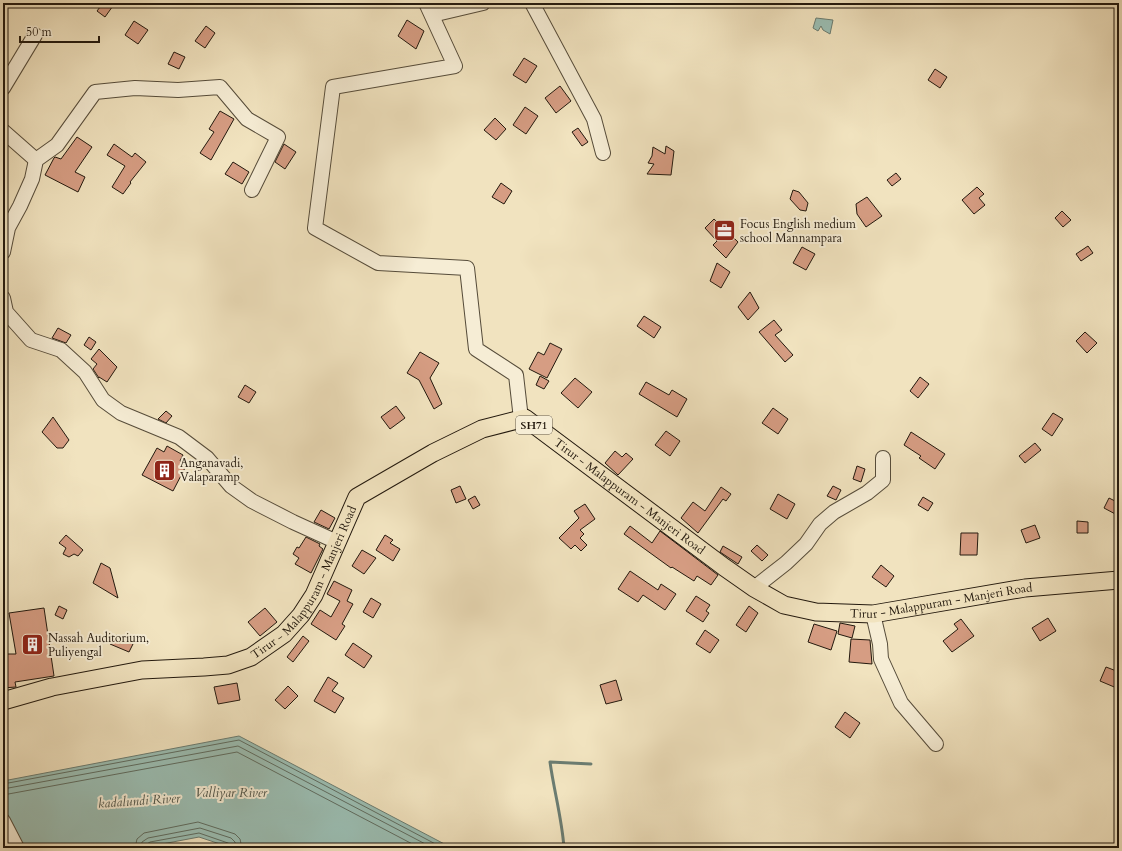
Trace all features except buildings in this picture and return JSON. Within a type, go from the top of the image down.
[{"type":"main road","name":"Tirur - Malappuram - Manjeri Road","points":[[3,701],[52,687],[142,670],[228,665],[251,657],[284,634],[301,615],[314,595],[357,497],[433,453],[482,429],[525,418],[724,567],[754,588],[784,605],[816,612],[873,614],[1025,588],[1119,580]]},
{"type":"street","points":[[483,3],[429,9],[455,66],[334,87],[315,228],[378,263],[467,268],[476,349],[516,375],[521,419]]},
{"type":"street","points":[[532,3],[594,119],[603,153]]},
{"type":"street","points":[[3,88],[35,36]]},
{"type":"street","points":[[3,252],[8,228],[32,179],[36,160],[57,145],[95,92],[135,88],[178,90],[220,87],[230,101],[247,119],[278,137],[252,190]]},
{"type":"street","points":[[3,131],[36,160]]},
{"type":"street","points":[[3,298],[6,312],[30,340],[61,350],[85,372],[104,400],[121,413],[179,437],[207,458],[231,486],[252,501],[337,542]]},
{"type":"street","points":[[754,588],[806,544],[820,524],[829,516],[867,493],[883,480],[883,458]]},
{"type":"street","points":[[873,614],[880,644],[881,659],[901,703],[936,744]]},
{"type":"street","points":[[3,821],[17,848]]},
{"type":"water","points":[[816,18],[833,20],[830,34],[823,30],[821,26],[818,31],[813,28]]},
{"type":"water","name":"Valliyar River","points":[[239,736],[452,848],[232,848],[199,837],[141,848],[3,848],[3,781]]},
{"type":"waterway","points":[[564,848],[562,826],[550,762],[591,764]]},
{"type":"place","name":"Focus English medium school Mannampara","points":[[725,231]]},
{"type":"place","name":"Anganavadi, Valaparamp","points":[[165,470]]},
{"type":"place","name":"Nassah Auditorium, Puliyengal","points":[[32,645]]},
{"type":"water label","name":"kadalundi River","points":[[139,800]]}]
